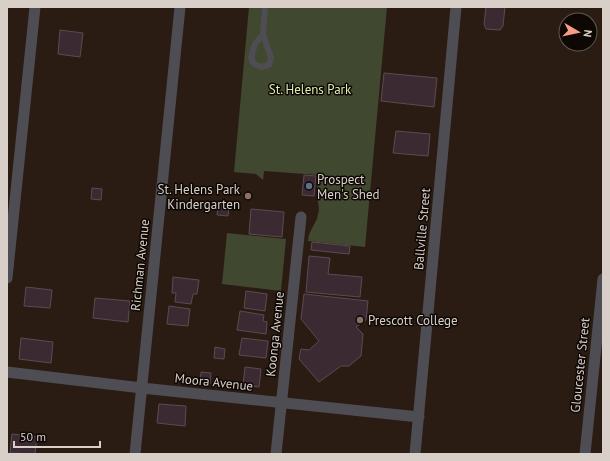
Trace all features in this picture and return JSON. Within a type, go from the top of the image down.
[{"type":"street","points":[[7,278],[36,7]]},
{"type":"street","name":"Richman Avenue","points":[[135,454],[180,7]]},
{"type":"street","name":"Ballville Street","points":[[415,454],[456,7]]},
{"type":"street","name":"Koonga Avenue","points":[[276,454],[300,217]]},
{"type":"street","name":"Gloucester Street","points":[[585,454],[603,278]]},
{"type":"street","name":"Moora Avenue","points":[[7,372],[142,388],[419,417]]},
{"type":"lane","points":[[263,34],[255,44],[251,58],[254,64],[261,67],[269,65],[271,58],[263,34],[265,7]]},
{"type":"green space","name":"St. Helens Park","points":[[249,7],[387,7],[365,247],[308,241],[319,212],[317,192],[319,175],[264,171],[263,180],[256,174],[234,172]]},
{"type":"green space","points":[[227,233],[286,239],[281,291],[222,284]]},
{"type":"building","points":[[486,7],[505,7],[503,26],[500,30],[486,29],[484,24]]},
{"type":"building","points":[[60,30],[83,33],[80,57],[58,54]]},
{"type":"building","points":[[384,73],[437,78],[434,107],[381,101]]},
{"type":"building","points":[[396,131],[430,134],[428,156],[393,153]]},
{"type":"building","name":"Prospect Men's Shed","points":[[304,175],[316,176],[314,196],[302,195]]},
{"type":"building","points":[[92,188],[102,189],[101,200],[91,199]]},
{"type":"building","points":[[218,204],[229,206],[228,216],[217,215]]},
{"type":"building","points":[[251,209],[284,212],[282,237],[249,234]]},
{"type":"building","points":[[312,242],[350,246],[349,254],[311,250]]},
{"type":"building","points":[[309,256],[330,258],[328,274],[362,277],[360,297],[306,292]]},
{"type":"building","points":[[173,277],[199,280],[197,294],[193,294],[191,304],[175,302],[176,293],[172,293]]},
{"type":"building","points":[[26,287],[52,290],[50,308],[24,306]]},
{"type":"building","points":[[246,291],[267,294],[265,311],[244,308]]},
{"type":"building","points":[[304,294],[368,301],[366,320],[356,327],[363,334],[361,356],[349,366],[341,366],[319,382],[299,359],[301,349],[309,350],[319,341],[301,319]]},
{"type":"building","points":[[95,298],[130,301],[128,322],[93,318]]},
{"type":"building","points":[[169,306],[190,309],[188,326],[167,324]]},
{"type":"building","points":[[240,311],[264,315],[263,321],[267,322],[266,334],[237,330]]},
{"type":"building","points":[[21,338],[53,342],[51,363],[19,359]]},
{"type":"building","points":[[242,338],[268,341],[266,358],[239,355]]},
{"type":"building","points":[[215,347],[225,349],[224,359],[214,358]]},
{"type":"building","points":[[245,367],[261,369],[259,387],[243,385]]},
{"type":"building","points":[[201,372],[211,373],[210,384],[200,383]]},
{"type":"building","points":[[159,404],[186,406],[185,426],[157,423]]},
{"type":"building","points":[[12,434],[37,437],[35,454],[10,453]]},
{"type":"place","name":"Prospect Men's Shed","points":[[309,186]]},
{"type":"place","name":"St. Helens Park Kindergarten","points":[[248,196]]},
{"type":"place","name":"Prescott College","points":[[360,320]]}]
